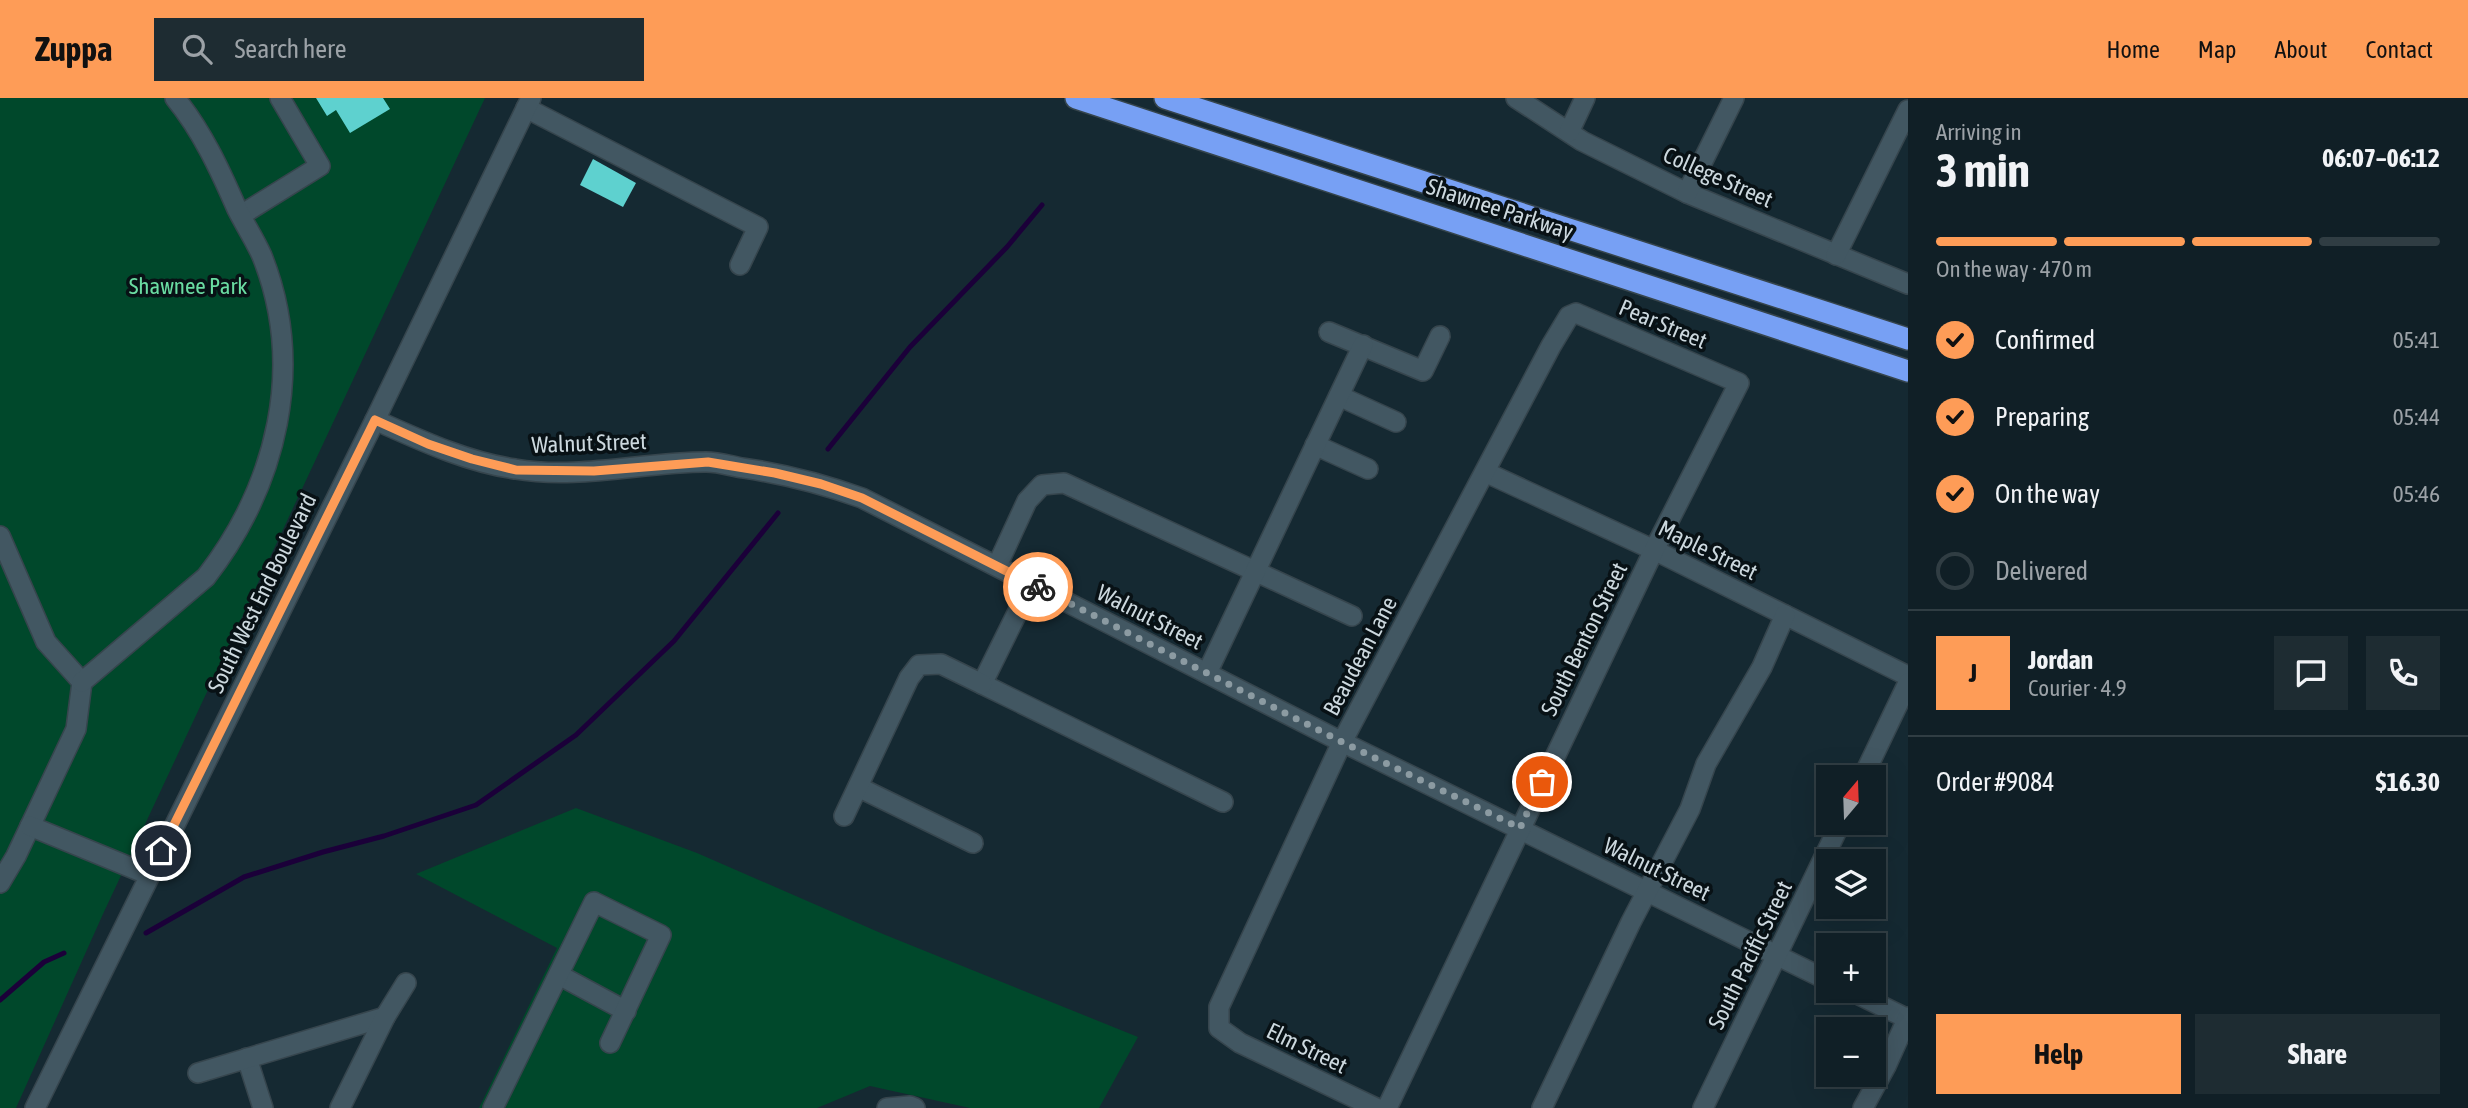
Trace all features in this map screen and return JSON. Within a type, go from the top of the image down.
[{"type":"highway","name":"Shawnee Parkway","points":[[1076,98],[1908,371]]},
{"type":"highway","name":"Shawnee Parkway","points":[[1166,98],[1908,340]]},
{"type":"street","points":[[0,883],[76,729],[82,682],[206,577],[237,534],[264,474],[275,436],[282,384],[280,331],[276,305],[261,254],[213,154],[174,98]]},
{"type":"street","points":[[241,215],[320,166],[280,98]]},
{"type":"street","name":"College Street","points":[[1516,98],[1569,132],[1687,193],[1908,284]]},
{"type":"street","points":[[1569,132],[1586,98]]},
{"type":"street","points":[[1687,193],[1734,98]]},
{"type":"street","points":[[528,103],[758,227],[740,265]]},
{"type":"street","name":"South West End Boulevard","points":[[35,1108],[375,420],[528,103]]},
{"type":"street","points":[[1836,255],[1908,110]]},
{"type":"street","name":"Pear Street","points":[[1569,316],[1576,313],[1739,383]]},
{"type":"street","name":"Beaudean Lane","points":[[1219,1028],[1219,1007],[1342,742],[1569,316]]},
{"type":"street","points":[[1329,332],[1423,371],[1440,336]]},
{"type":"street","points":[[1207,673],[1363,345]]},
{"type":"street","name":"South Benton Street","points":[[1387,1108],[1654,550],[1739,383]]},
{"type":"street","points":[[1339,396],[1396,422]]},
{"type":"street","name":"Walnut Street","points":[[375,420],[428,444],[516,470],[594,471],[708,462],[810,481],[862,498],[1342,742],[1816,975]]},
{"type":"street","points":[[1315,445],[1368,469]]},
{"type":"street","name":"Maple Street","points":[[1485,472],[1654,550],[1908,676]]},
{"type":"street","points":[[997,566],[1027,501],[1042,485],[1064,483],[1352,616]]},
{"type":"street","points":[[0,536],[46,642],[82,682]]},
{"type":"street","points":[[982,684],[1032,583]]},
{"type":"street","points":[[1542,1108],[1690,809],[1706,764],[1762,667],[1785,615]]},
{"type":"street","points":[[844,816],[909,678],[919,665],[941,664],[1223,802]]},
{"type":"street","points":[[1869,765],[1908,683]]},
{"type":"street","points":[[858,788],[974,844]]},
{"type":"street","points":[[30,826],[149,875]]},
{"type":"street","name":"South Pacific Street","points":[[1703,1108],[1835,835]]},
{"type":"street","points":[[494,1108],[594,902],[661,935],[610,1043]]},
{"type":"street","points":[[559,975],[626,1011]]},
{"type":"street","points":[[340,1108],[385,1017],[406,983]]},
{"type":"street","points":[[1863,1108],[1908,1018],[1876,1003]]},
{"type":"street","points":[[198,1073],[385,1017]]},
{"type":"street","name":"Elm Street","points":[[1219,1028],[1240,1043],[1376,1108]]},
{"type":"street","points":[[247,1058],[263,1108]]},
{"type":"street","points":[[887,1108],[915,1108]]},
{"type":"green space","name":"Shawnee Park","points":[[0,98],[485,98],[103,914],[16,1108],[0,1108]]},
{"type":"green space","points":[[576,808],[697,853],[883,934],[1138,1037],[1099,1108],[970,1108],[870,1086],[817,1108],[479,1108],[557,948],[416,874]]},
{"type":"building","points":[[316,98],[383,98],[390,109],[350,133],[336,110],[327,116]]},
{"type":"building","points":[[593,159],[636,183],[623,207],[580,185]]},
{"type":"waterway","points":[[828,449],[910,347],[1007,247],[1042,205]]},
{"type":"waterway","points":[[146,933],[244,877],[384,836],[476,805],[576,735],[674,641],[778,513]]},
{"type":"waterway","points":[[0,1000],[44,962],[64,953]]},
{"type":"way so far","points":[[1038,587],[1342,742],[1520,828],[1542,782]]},
{"type":"route","points":[[161,851],[375,420],[428,444],[516,470],[594,471],[708,462],[821,484],[862,498],[1038,587]]}]
